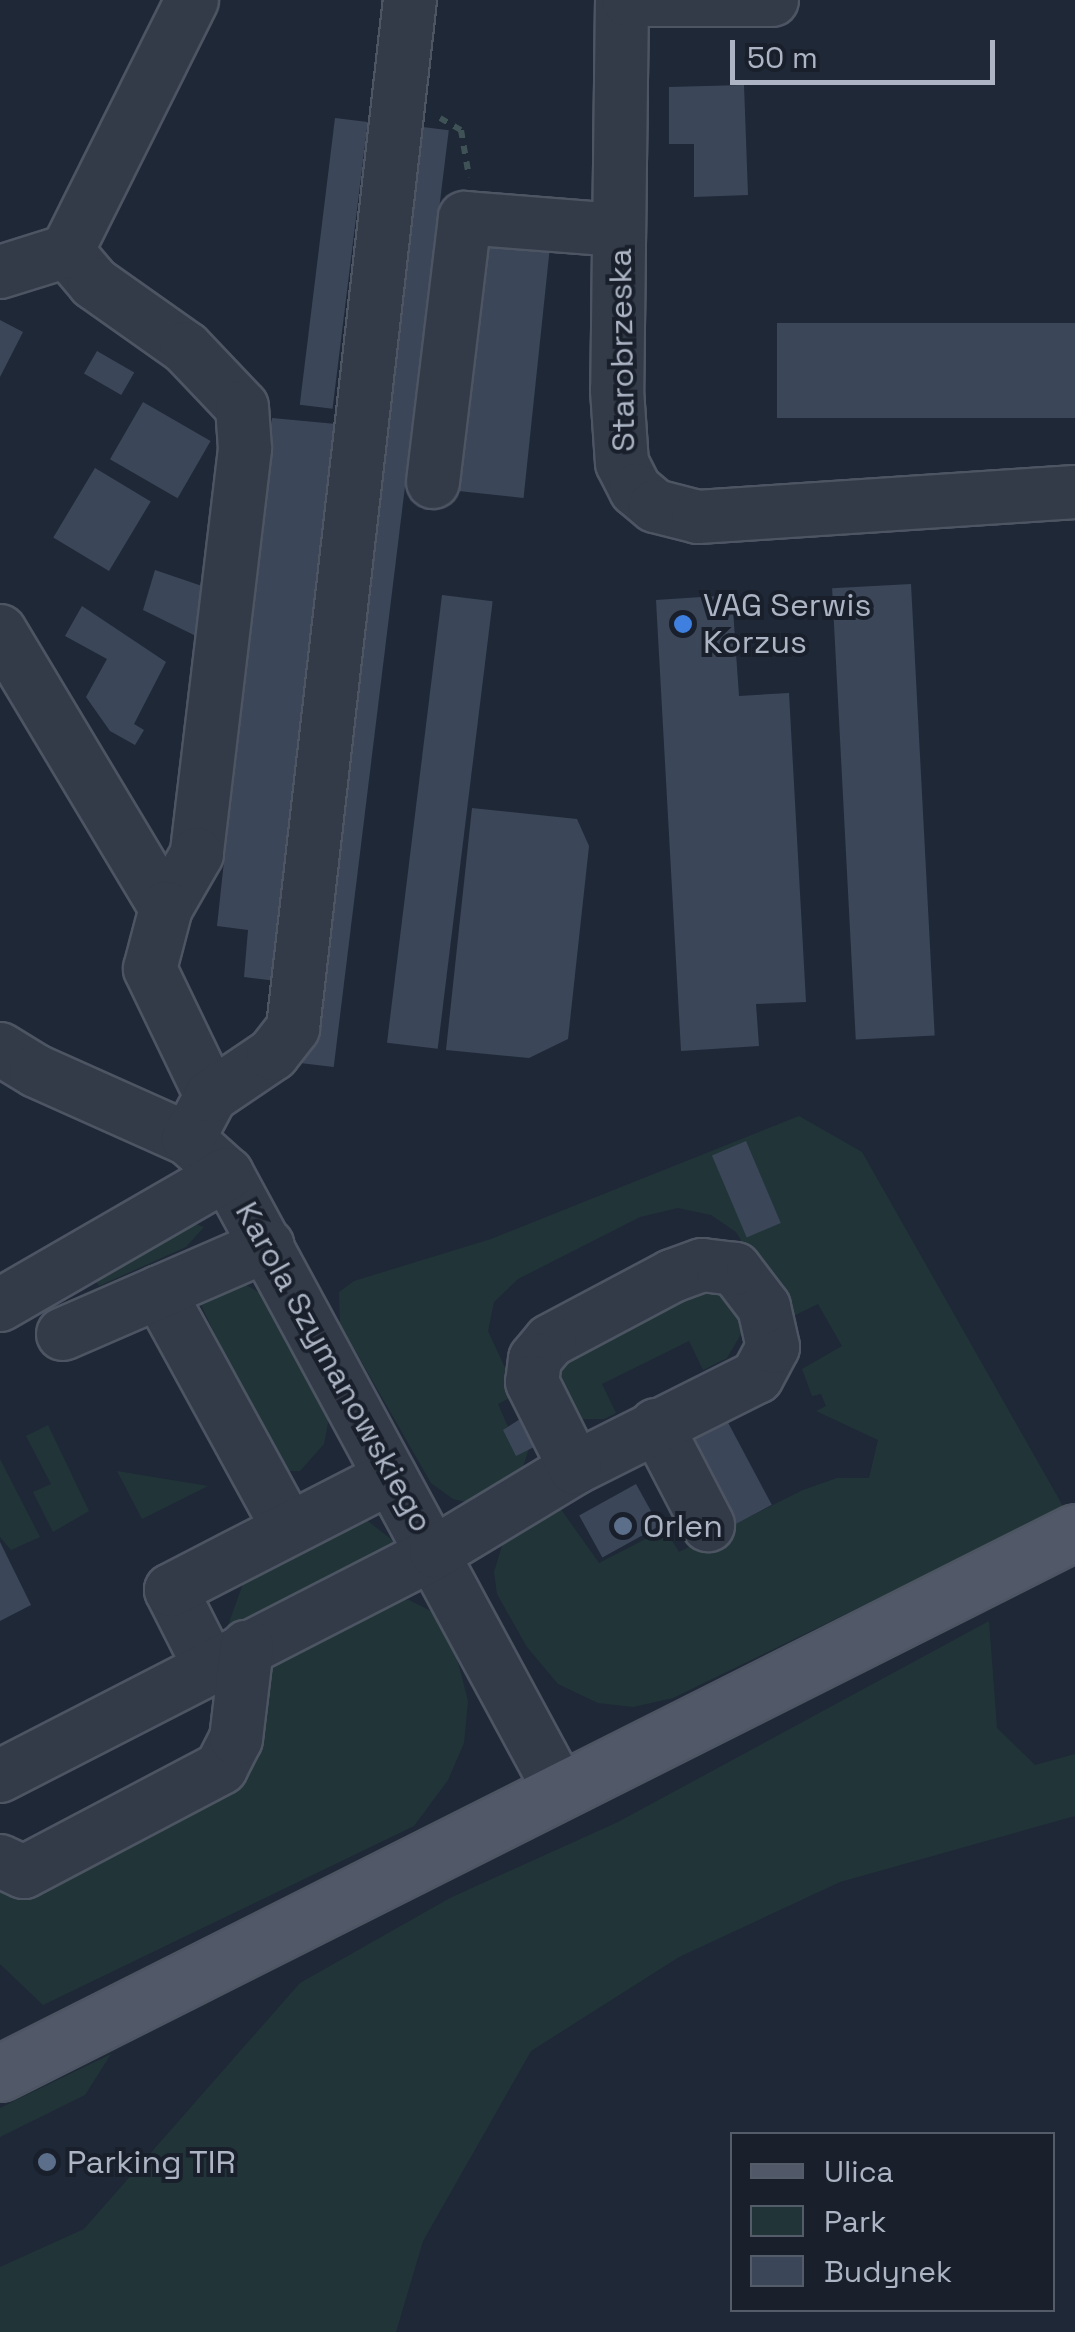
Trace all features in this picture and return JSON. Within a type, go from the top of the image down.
[{"type":"main road","points":[[0,2074],[1075,1532]]},
{"type":"street","points":[[0,272],[68,251],[192,0]]},
{"type":"street","points":[[68,251],[94,283],[186,348],[242,407],[245,448],[197,854],[166,908],[150,969],[199,1118],[273,1054],[293,1028],[410,0]]},
{"type":"street","name":"Starobrzeska","points":[[772,0],[625,0],[619,230],[622,462],[636,490],[655,506],[698,517],[1075,492]]},
{"type":"street","points":[[434,482],[464,218],[619,230]]},
{"type":"street","points":[[0,631],[166,908]]},
{"type":"street","name":"Karola Szymanowskiego","points":[[0,1049],[36,1072],[199,1118],[390,1477],[436,1552],[561,1792]]},
{"type":"street","points":[[0,1305],[227,1174]]},
{"type":"street","points":[[62,1334],[268,1245]]},
{"type":"street","points":[[0,1776],[436,1552],[575,1468],[757,1377],[773,1348],[764,1307],[735,1269],[702,1265],[672,1276],[550,1341],[535,1359],[532,1382],[575,1468]]},
{"type":"street","points":[[160,1292],[288,1528]]},
{"type":"street","points":[[656,1425],[708,1525]]},
{"type":"street","points":[[0,1861],[24,1872],[221,1768],[236,1739],[228,1656],[171,1590],[390,1477]]},
{"type":"path","points":[[398,118],[444,118],[461,130],[470,170],[464,218]]},
{"type":"green space","points":[[799,1116],[862,1152],[1064,1508],[673,1698],[633,1707],[598,1703],[558,1684],[527,1647],[497,1594],[494,1572],[508,1535],[560,1508],[599,1563],[665,1529],[679,1552],[803,1490],[837,1478],[869,1478],[878,1440],[816,1411],[826,1406],[821,1394],[812,1396],[802,1369],[842,1346],[818,1304],[789,1318],[736,1232],[711,1215],[678,1208],[640,1217],[518,1279],[494,1302],[488,1331],[517,1394],[498,1404],[515,1443],[533,1436],[519,1479],[475,1504],[453,1499],[431,1483],[340,1324],[339,1292],[354,1281],[491,1239]]},
{"type":"green space","points":[[192,1223],[204,1227],[186,1247],[99,1286],[95,1280]]},
{"type":"green space","points":[[234,1278],[267,1297],[329,1418],[324,1444],[300,1471],[282,1471],[274,1461],[196,1294]]},
{"type":"green space","points":[[716,1280],[745,1327],[727,1358],[703,1370],[689,1341],[602,1384],[616,1413],[604,1419],[579,1419],[558,1402],[557,1358]]},
{"type":"green space","points":[[48,1425],[89,1511],[53,1532],[33,1492],[51,1484],[26,1436]]},
{"type":"green space","points":[[0,1459],[40,1537],[11,1550],[0,1537]]},
{"type":"green space","points":[[117,1471],[208,1486],[142,1519]]},
{"type":"green space","points":[[360,1515],[396,1543],[227,1628],[253,1556]]},
{"type":"green space","points":[[409,1600],[431,1611],[453,1643],[468,1701],[464,1743],[448,1780],[414,1826],[43,2005],[0,1964],[0,1883],[248,1775],[274,1656],[369,1602]]},
{"type":"green space","points":[[989,1621],[997,1728],[1035,1765],[1075,1754],[1075,1816],[840,1882],[679,1957],[531,2051],[423,2241],[396,2332],[0,2332],[0,2267],[84,2229],[300,1983],[450,1898],[618,1822]]},
{"type":"green space","points":[[111,2054],[85,2095],[0,2137],[0,2108]]},
{"type":"building","points":[[744,85],[748,195],[694,197],[694,144],[669,144],[669,87]]},
{"type":"building","points":[[335,118],[368,122],[333,409],[300,405]]},
{"type":"building","points":[[415,126],[449,130],[334,1067],[300,1063]]},
{"type":"building","points":[[481,233],[551,240],[524,498],[454,491]]},
{"type":"building","points":[[0,320],[23,332],[0,377]]},
{"type":"building","points":[[777,323],[1075,323],[1075,418],[777,418]]},
{"type":"building","points":[[97,351],[134,372],[121,395],[84,374]]},
{"type":"building","points":[[143,402],[211,441],[178,498],[110,459]]},
{"type":"building","points":[[272,418],[336,424],[277,981],[244,977],[248,930],[217,926]]},
{"type":"building","points":[[95,468],[151,501],[109,571],[53,537]]},
{"type":"building","points":[[155,570],[205,587],[200,638],[143,610]]},
{"type":"building","points":[[911,584],[935,1035],[856,1040],[832,588]]},
{"type":"building","points":[[442,595],[493,601],[438,1049],[387,1043]]},
{"type":"building","points":[[732,595],[739,696],[789,693],[806,1002],[756,1004],[759,1046],[681,1051],[656,600]]},
{"type":"building","points":[[82,606],[166,662],[134,724],[144,730],[135,745],[110,731],[86,697],[107,659],[65,636]]},
{"type":"building","points":[[472,808],[577,819],[589,846],[568,1039],[529,1058],[446,1050]]},
{"type":"building","points":[[746,1141],[781,1223],[747,1237],[712,1155]]},
{"type":"building","points":[[715,1398],[772,1505],[719,1533],[662,1426]]},
{"type":"building","points":[[528,1414],[540,1444],[516,1456],[503,1430]]},
{"type":"building","points":[[636,1484],[659,1526],[602,1557],[579,1516]]},
{"type":"building","points":[[0,1542],[31,1605],[0,1621]]},
{"type":"place","name":"VAG Serwis Korzus","points":[[683,624]]},
{"type":"place","name":"Orlen","points":[[623,1526]]},
{"type":"place","name":"Parking TIR","points":[[47,2162]]}]
